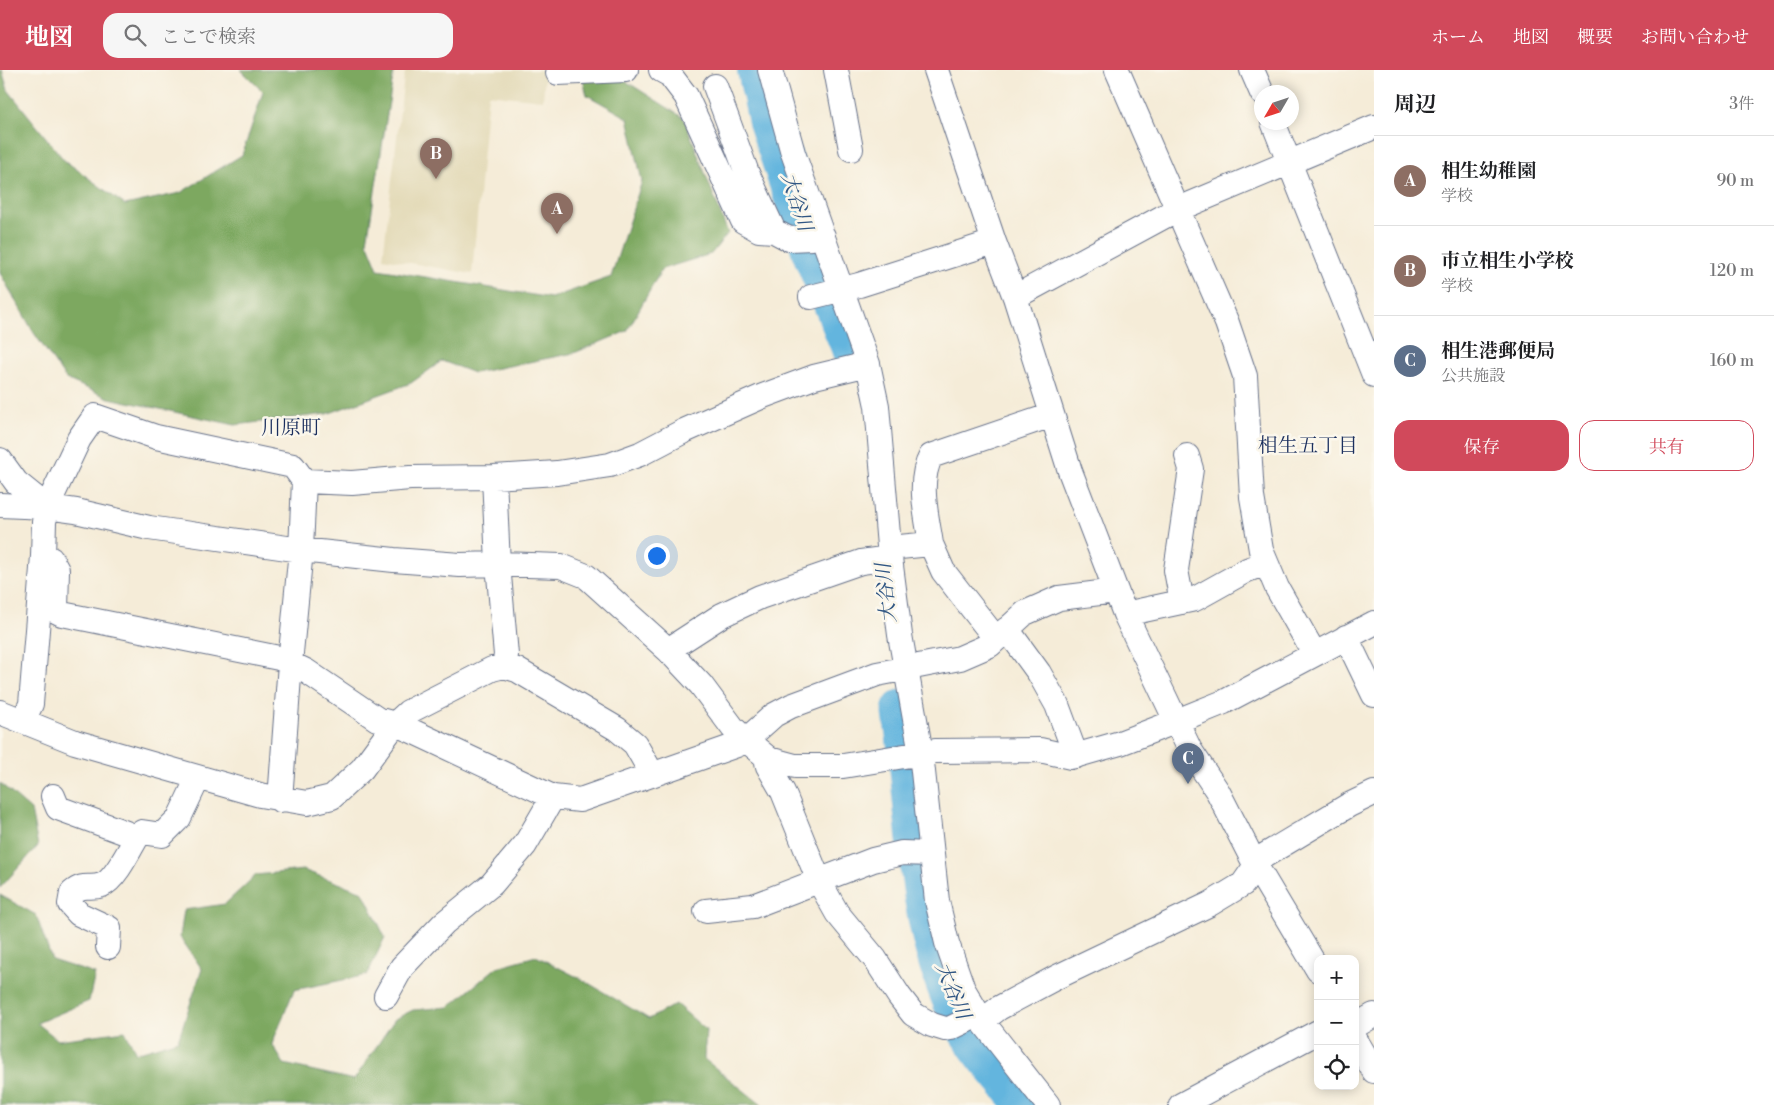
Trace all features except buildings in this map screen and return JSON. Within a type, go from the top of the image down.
[{"type":"street","points":[[558,73],[626,70]]},
{"type":"street","points":[[661,70],[670,75],[686,96],[743,221],[759,230],[781,235],[818,237]]},
{"type":"street","points":[[770,70],[818,237],[842,289],[858,366],[877,406],[888,555],[903,669],[917,754],[919,854],[936,901],[971,1021],[1048,1105]]},
{"type":"street","points":[[836,70],[851,149]]},
{"type":"street","points":[[936,70],[994,242],[1015,297],[1070,471],[1125,614],[1190,750],[1218,792],[1256,866],[1314,963]]},
{"type":"street","points":[[1117,70],[1223,315],[1245,376],[1252,497],[1261,550],[1277,588],[1314,653]]},
{"type":"street","points":[[1252,70],[1259,85]]},
{"type":"street","points":[[715,86],[747,173],[781,235]]},
{"type":"street","points":[[1015,297],[1176,210],[1374,127]]},
{"type":"street","points":[[1276,130],[1374,375]]},
{"type":"street","points":[[811,297],[994,242]]},
{"type":"street","points":[[304,481],[352,484],[410,478],[494,478],[557,473],[610,466],[640,454],[684,431],[763,396],[814,377],[858,366]]},
{"type":"street","points":[[1052,415],[931,456],[926,465],[923,485],[931,544],[943,570],[1039,674],[1057,705],[1076,756]]},
{"type":"street","points":[[23,721],[31,704],[44,522],[47,507],[78,439],[95,416],[156,437],[293,466],[304,481],[301,550],[290,663],[280,800]]},
{"type":"street","points":[[1182,602],[1176,570],[1191,469],[1188,456]]},
{"type":"street","points":[[0,460],[16,482],[47,507]]},
{"type":"street","points":[[494,478],[498,564],[506,655],[504,666]]},
{"type":"street","points":[[0,505],[47,507],[76,511],[149,528],[301,550],[460,565],[562,566],[586,576],[668,650],[701,685],[733,728],[746,740],[769,759],[795,766],[843,766],[935,752],[1040,750],[1071,757],[1076,756],[1120,743],[1224,702],[1374,623]]},
{"type":"street","points":[[668,650],[722,615],[760,597],[861,562],[931,544]]},
{"type":"street","points":[[43,556],[51,559],[56,570],[56,611],[62,614],[279,658],[306,671],[377,719],[395,724],[553,796],[580,800],[737,745],[746,740],[774,715],[791,706],[877,674],[960,658],[990,645],[1025,613],[1059,598],[1116,591]]},
{"type":"street","points":[[1125,614],[1195,599],[1247,570],[1266,563]]},
{"type":"street","points":[[1346,637],[1374,695]]},
{"type":"street","points":[[0,712],[76,742],[280,800],[307,803],[332,797],[362,769],[395,724],[408,712],[492,669],[504,666],[517,670],[617,729],[635,744],[650,774]]},
{"type":"street","points":[[769,759],[767,762],[768,766],[783,792],[819,881],[837,913],[875,959],[913,1014],[932,1025],[945,1029],[971,1021],[999,1008],[1057,977],[1210,904],[1243,884],[1262,857],[1349,805],[1374,793]]},
{"type":"street","points":[[108,947],[108,928],[79,914],[70,904],[72,893],[80,887],[102,885],[116,872],[137,836],[142,832],[162,835],[179,818],[198,778]]},
{"type":"street","points":[[53,796],[58,808],[137,836]]},
{"type":"street","points":[[386,996],[402,967],[444,922],[492,884],[525,845],[553,796]]},
{"type":"street","points":[[706,911],[753,906],[873,860],[919,854]]},
{"type":"street","points":[[1359,1024],[1374,1016]]},
{"type":"street","points":[[1181,1105],[1314,1034]]},
{"type":"street","points":[[1359,1045],[1374,1071]]},
{"type":"shaded area","points":[[406,70],[545,70],[543,100],[488,94],[472,274],[383,258]]},
{"type":"green space","points":[[0,70],[2,70],[8,90],[64,160],[125,205],[180,193],[242,155],[263,92],[241,70],[394,70],[367,242],[378,269],[551,298],[611,277],[642,181],[628,118],[587,95],[583,80],[624,80],[684,118],[728,233],[711,254],[662,269],[627,331],[574,353],[474,373],[442,361],[411,383],[327,414],[235,425],[109,398],[66,379],[34,333],[0,273]]},
{"type":"green space","points":[[0,783],[31,810],[38,846],[0,888]]},
{"type":"green space","points":[[303,870],[363,892],[385,937],[367,975],[294,990],[272,1044],[284,1064],[354,1080],[395,1019],[413,1010],[449,1007],[497,967],[536,956],[583,980],[649,1019],[676,1004],[706,1030],[704,1059],[762,1105],[0,1105],[0,895],[36,915],[52,960],[95,974],[89,1001],[37,1023],[58,1040],[125,1031],[136,1053],[178,1040],[202,969],[180,937],[184,910],[225,904],[256,875]]},
{"type":"waterway","name":"大谷川","points":[[758,70],[769,121],[814,255],[856,360]]},
{"type":"waterway","name":"大谷川","points":[[903,710],[925,898],[942,972],[956,1007],[970,1033],[1027,1105]]},
{"type":"place","name":"市立相生小学校","points":[[436,179]]},
{"type":"place","name":"相生幼稚園","points":[[557,234]]},
{"type":"place","name":"相生港郵便局","points":[[1188,784]]},
{"type":"district","name":"川原町","points":[[291,428]]},
{"type":"district","name":"相生五丁目","points":[[1308,446]]}]
